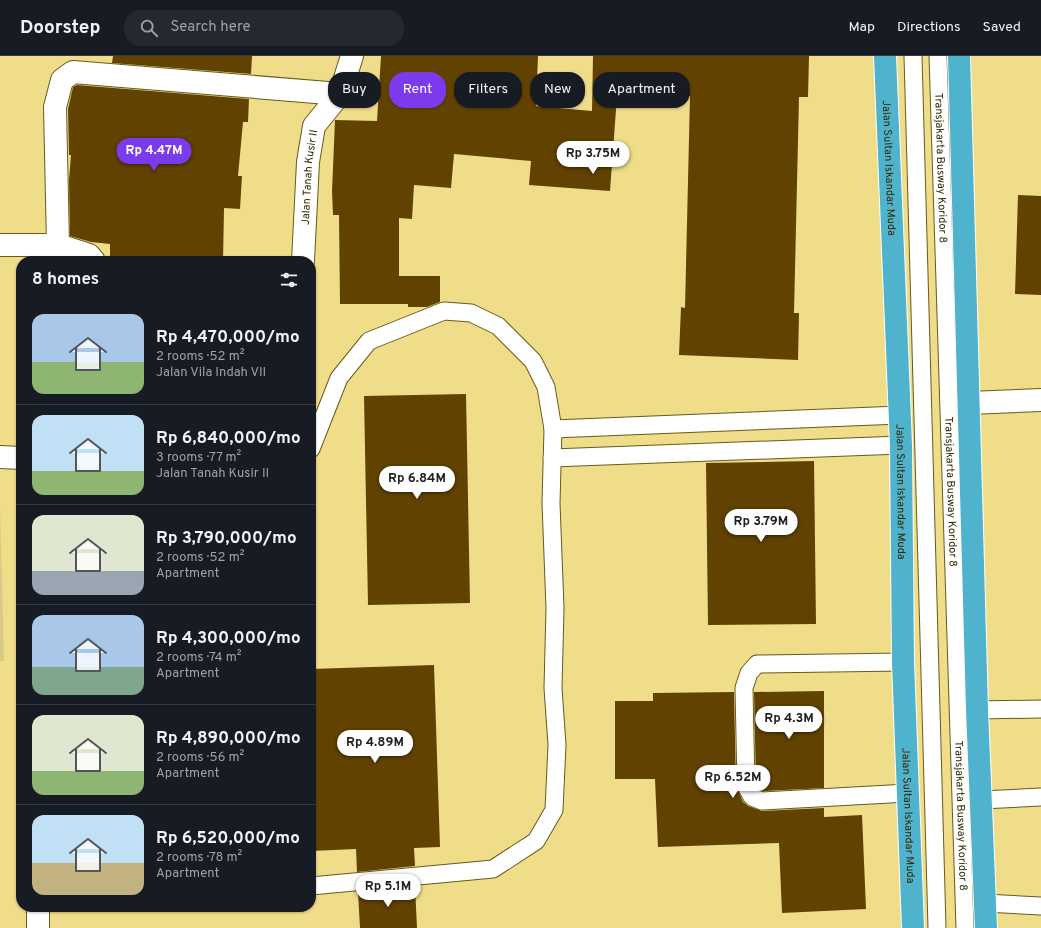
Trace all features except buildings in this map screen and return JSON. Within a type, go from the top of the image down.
[{"type":"highway","name":"Jalan Sultan Iskandar Muda","points":[[885,56],[901,445],[903,662],[913,928]]},
{"type":"highway","points":[[959,56],[977,710],[986,928]]},
{"type":"street","name":"Jalan Tanah Kusir II","points":[[347,72],[352,56]]},
{"type":"street","points":[[58,245],[54,107],[62,80],[73,72],[328,93]]},
{"type":"street","name":"Jalan Tanah Kusir II","points":[[303,256],[308,162],[314,126],[329,108]]},
{"type":"street","points":[[0,245],[58,245],[91,256]]},
{"type":"street","points":[[969,403],[1041,400]]},
{"type":"street","points":[[0,457],[16,458]]},
{"type":"street","points":[[38,912],[38,928]]},
{"type":"lane","points":[[913,56],[937,928]]},
{"type":"lane","name":"Transjakarta Busway Koridor 8","points":[[938,56],[965,928]]},
{"type":"lane","points":[[316,436],[339,378],[369,341],[444,311],[471,314],[498,326],[533,361],[546,386],[553,428],[551,503],[555,608],[553,688],[557,745],[554,810],[536,841],[493,869],[316,886]]},
{"type":"lane","points":[[553,428],[900,415]]},
{"type":"lane","points":[[552,458],[901,445]]},
{"type":"lane","points":[[903,662],[758,664],[749,673],[744,688],[746,786],[752,797],[762,801],[908,793]]},
{"type":"lane","points":[[977,710],[1041,709]]},
{"type":"lane","points":[[981,800],[1041,797]]},
{"type":"lane","points":[[984,903],[1041,906]]},
{"type":"shaded area","points":[[0,503],[4,661],[0,661]]}]
